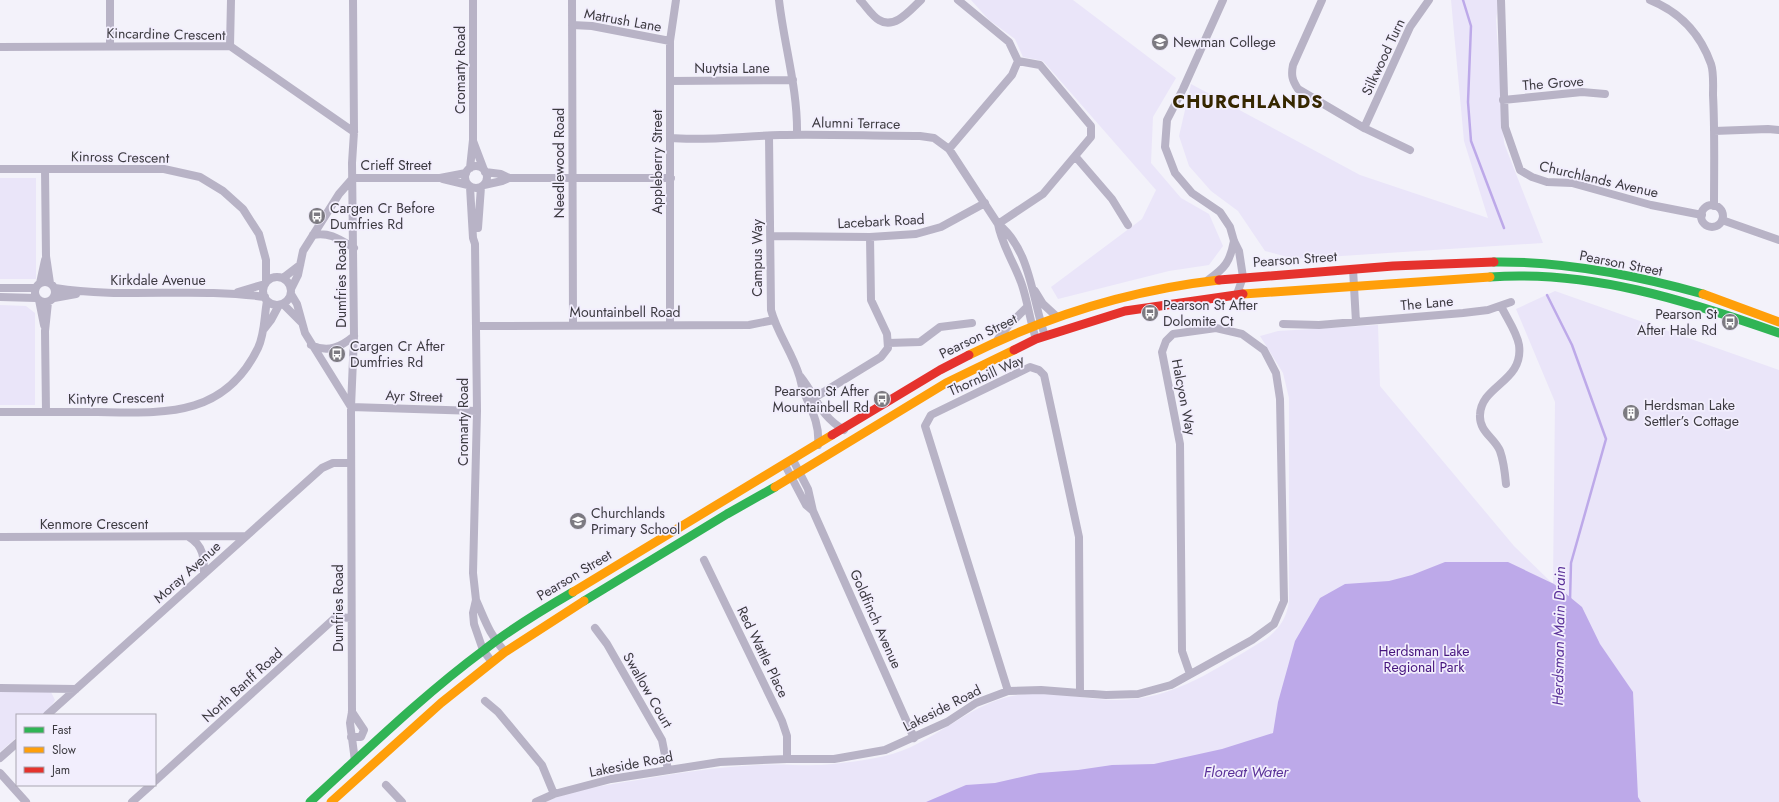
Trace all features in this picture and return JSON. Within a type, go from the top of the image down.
[{"type":"main road","name":"Pearson Street","points":[[310,802],[429,694],[483,650],[524,622],[844,430],[940,370],[997,340],[1056,316],[1094,304],[1154,290],[1207,281],[1444,262],[1519,262],[1580,268],[1621,275],[1711,296],[1779,322]]},
{"type":"main road","name":"Pearson Street","points":[[331,802],[440,703],[505,652],[550,622],[727,514],[792,478],[946,383],[1040,338],[1125,311],[1237,294],[1518,275],[1554,276],[1634,288],[1707,308],[1779,333]]},
{"type":"street","points":[[110,0],[110,46]]},
{"type":"street","points":[[230,46],[231,0]]},
{"type":"street","name":"Dumfries Road","points":[[353,0],[354,132],[352,178],[354,336],[351,407],[352,712],[350,724],[355,761]]},
{"type":"street","name":"Cromarty Road","points":[[473,0],[473,140],[468,171],[465,178],[469,186],[473,238],[475,244],[477,411],[476,509],[473,565],[476,600],[484,622],[496,642],[505,652]]},
{"type":"street","name":"Needlewood Road","points":[[572,0],[573,325]]},
{"type":"street","name":"Appleberry Street","points":[[670,325],[670,41],[676,0]]},
{"type":"street","points":[[779,0],[782,28],[796,99],[796,135]]},
{"type":"street","points":[[860,0],[880,21],[892,22],[902,18],[921,0]]},
{"type":"street","points":[[949,149],[1012,75],[1018,61],[1010,42],[958,0]]},
{"type":"street","points":[[1223,0],[1183,89],[1167,120],[1165,147],[1175,173],[1192,193],[1220,212],[1230,227],[1239,251],[1243,277],[1237,294]]},
{"type":"street","points":[[1322,0],[1293,65],[1292,74],[1298,89],[1364,128],[1410,150]]},
{"type":"street","name":"Silkwood Turn","points":[[1364,128],[1410,27],[1429,0]]},
{"type":"street","name":"Churchlands Avenue","points":[[1501,0],[1504,127],[1520,170],[1532,177],[1547,182],[1572,183],[1651,205],[1702,215]]},
{"type":"street","points":[[1650,0],[1668,7],[1690,27],[1701,42],[1712,66],[1714,206]]},
{"type":"street","name":"Matrush Lane","points":[[572,24],[592,26],[670,41]]},
{"type":"street","name":"Kincardine Crescent","points":[[0,47],[230,46],[354,132]]},
{"type":"street","points":[[998,224],[1043,194],[1091,137],[1091,126],[1040,65],[1018,61]]},
{"type":"street","name":"Nuytsia Lane","points":[[670,81],[793,80]]},
{"type":"street","name":"The Grove","points":[[1503,100],[1582,92],[1605,94]]},
{"type":"street","points":[[1714,131],[1779,130]]},
{"type":"street","name":"Alumni Terrace","points":[[670,138],[694,140],[796,135],[920,136],[934,138],[949,149],[998,224],[1008,232],[1024,260],[1032,285],[1036,324],[1040,338]]},
{"type":"street","name":"Campus Way","points":[[769,136],[771,236],[770,300],[774,320],[799,375],[826,417],[844,430]]},
{"type":"street","name":"Cromarty Road","points":[[473,140],[487,180],[482,186],[478,238],[475,244]]},
{"type":"street","points":[[1075,156],[1112,199],[1128,225]]},
{"type":"street","points":[[468,171],[478,167],[485,171],[501,174],[509,178],[671,178]]},
{"type":"street","name":"Kinross Crescent","points":[[0,168],[45,170],[164,169],[200,177],[223,192],[243,210],[259,234],[266,260],[265,283]]},
{"type":"street","points":[[45,170],[46,256],[52,285],[51,300],[45,332],[46,412]]},
{"type":"street","name":"Crieff Street","points":[[352,178],[440,178],[468,171]]},
{"type":"street","points":[[281,304],[291,292],[303,251],[344,187],[352,178]]},
{"type":"street","name":"Crieff Street","points":[[440,178],[469,186]]},
{"type":"street","points":[[469,186],[482,186],[502,182],[509,178]]},
{"type":"street","name":"Lacebark Road","points":[[771,236],[870,237],[932,231],[985,203]]},
{"type":"street","points":[[1714,206],[1721,210],[1722,220],[1717,226],[1709,227],[1704,224],[1702,215],[1706,208],[1714,206]]},
{"type":"street","points":[[1722,220],[1779,240]]},
{"type":"street","name":"Alumni Terrace","points":[[998,224],[1000,237],[1020,281],[1027,307],[1036,324]]},
{"type":"street","points":[[313,235],[324,233],[334,235],[354,248]]},
{"type":"street","points":[[814,398],[881,357],[888,348],[887,334],[872,300],[870,237]]},
{"type":"street","points":[[1207,281],[1223,270],[1229,260],[1234,241]]},
{"type":"street","points":[[45,332],[37,299],[38,285],[46,256]]},
{"type":"street","name":"Kinross Crescent","points":[[266,260],[280,277]]},
{"type":"street","points":[[300,265],[280,277],[265,283],[266,299],[281,304],[302,322]]},
{"type":"street","points":[[1353,269],[1356,322]]},
{"type":"street","points":[[280,277],[288,282],[311,345],[351,407]]},
{"type":"street","name":"Kirkdale Avenue","points":[[233,293],[265,283]]},
{"type":"street","points":[[0,288],[38,285]]},
{"type":"street","name":"Kirkdale Avenue","points":[[38,285],[52,285],[82,292],[233,293],[266,299]]},
{"type":"street","points":[[1032,285],[1043,304],[1056,316]]},
{"type":"street","name":"Kirkdale Avenue","points":[[51,300],[82,292]]},
{"type":"street","points":[[0,297],[51,300]]},
{"type":"street","name":"Kintyre Crescent","points":[[0,412],[160,413],[192,406],[214,397],[236,380],[250,363],[259,346],[264,329],[266,299]]},
{"type":"street","name":"The Lane","points":[[1283,324],[1319,325],[1488,310],[1511,302]]},
{"type":"street","name":"Kintyre Crescent","points":[[264,329],[281,304]]},
{"type":"street","points":[[1501,306],[1518,343],[1519,361],[1511,375],[1482,402],[1479,416],[1484,432],[1500,450],[1506,484]]},
{"type":"street","points":[[997,340],[1008,326],[1027,307]]},
{"type":"street","name":"Mountainbell Road","points":[[476,326],[749,325],[762,324],[774,320]]},
{"type":"street","points":[[888,343],[920,342],[940,327],[972,323]]},
{"type":"street","name":"Halcyon Way","points":[[1190,674],[1182,651],[1180,444],[1162,352],[1166,341],[1173,334],[1216,328],[1242,334],[1264,350],[1276,372],[1280,399],[1284,601]]},
{"type":"street","points":[[311,345],[318,348],[332,349],[345,344],[354,336]]},
{"type":"street","name":"Thornbill Way","points":[[1008,691],[925,426],[931,415],[1030,367],[1037,369],[1044,375],[1076,521],[1079,554],[1080,692]]},
{"type":"street","name":"Campus Way","points":[[799,375],[802,387],[817,421],[819,432],[818,445]]},
{"type":"street","name":"Ayr Street","points":[[351,407],[477,411]]},
{"type":"street","name":"Goldfinch Avenue","points":[[793,460],[800,472],[812,501],[813,511],[914,738]]},
{"type":"street","name":"Moray Avenue","points":[[49,714],[322,468],[333,463],[351,463]]},
{"type":"street","name":"Goldfinch Avenue","points":[[785,465],[806,505],[813,511]]},
{"type":"street","points":[[189,536],[197,542],[202,549],[204,574]]},
{"type":"street","name":"Kenmore Crescent","points":[[0,537],[246,536]]},
{"type":"street","name":"Red Wattle Place","points":[[704,560],[782,721],[787,736],[787,759]]},
{"type":"street","name":"Cromarty Road","points":[[476,600],[473,613],[474,624],[483,650],[492,662]]},
{"type":"street","name":"Lakeside Road","points":[[536,802],[554,794],[611,779],[720,762],[787,759],[834,759],[885,750],[947,722],[976,703],[1008,691],[1041,690],[1106,695],[1138,694],[1171,685],[1252,640],[1274,624],[1284,601]]},
{"type":"street","name":"North Banff Road","points":[[156,780],[336,617],[351,618]]},
{"type":"street","name":"Swallow Court","points":[[595,628],[607,644],[662,740],[668,770]]},
{"type":"street","points":[[0,688],[76,689]]},
{"type":"street","points":[[485,701],[498,712],[542,765],[554,794]]},
{"type":"street","points":[[351,737],[361,737],[364,730],[352,712]]},
{"type":"street","points":[[0,758],[16,744]]},
{"type":"street","points":[[0,773],[26,802]]},
{"type":"street","points":[[386,785],[402,802]]},
{"type":"street","points":[[132,802],[150,786]]},
{"type":"green space","points":[[971,0],[1073,0],[1176,78],[1153,117],[1151,163],[1181,198],[1209,214],[1223,246],[1209,265],[1169,271],[1058,299],[1051,287],[1142,219],[1156,190],[1043,61],[1023,57],[1015,39],[989,20]]},
{"type":"green space","points":[[1451,0],[1499,0],[1496,20],[1504,143],[1543,243],[1295,259],[1265,251],[1238,211],[1211,191],[1189,166],[1179,136],[1191,84],[1360,175],[1488,218],[1464,141]]},
{"type":"green space","points":[[0,178],[36,178],[36,279],[0,279]]},
{"type":"green space","name":"Herdsman Lake Regional Park","points":[[1555,291],[1779,370],[1779,802],[546,802],[591,788],[667,775],[727,767],[824,765],[863,760],[892,754],[923,741],[968,714],[992,702],[1018,695],[1046,694],[1117,700],[1138,699],[1177,688],[1195,680],[1213,671],[1266,639],[1282,623],[1289,601],[1289,398],[1283,373],[1260,336],[1278,331],[1378,325],[1380,386],[1514,546],[1553,584],[1555,402],[1516,309]]},
{"type":"green space","points":[[0,305],[26,306],[35,313],[35,405],[0,405]]},
{"type":"green space","points":[[0,691],[51,692],[55,700],[43,714],[16,714],[16,738],[0,752]]},
{"type":"water","name":"Floreat Water","points":[[1445,562],[1508,562],[1554,584],[1582,607],[1600,644],[1633,692],[1638,797],[1641,802],[926,802],[966,785],[995,783],[1039,773],[1078,770],[1112,765],[1154,764],[1222,749],[1273,733],[1278,702],[1295,641],[1320,598],[1345,584],[1389,581],[1412,575]]},
{"type":"waterway","points":[[1463,0],[1471,26],[1468,102],[1471,141],[1504,228]]},
{"type":"waterway","name":"Herdsman Main Drain","points":[[1547,295],[1572,345],[1606,439],[1571,563],[1570,600]]},
{"type":"traffic: fast","points":[[1494,262],[1521,262],[1600,270],[1703,294]]},
{"type":"traffic: fast","points":[[1490,277],[1528,276],[1565,278],[1601,283],[1673,299],[1779,333]]},
{"type":"traffic: fast","points":[[584,601],[727,514],[775,487]]},
{"type":"traffic: fast","points":[[310,802],[395,724],[461,668],[516,627],[573,592]]},
{"type":"traffic: slow","points":[[1243,294],[1490,277]]},
{"type":"traffic: slow","points":[[969,355],[1029,328],[1091,306],[1154,290],[1219,280]]},
{"type":"traffic: slow","points":[[1703,294],[1779,322]]},
{"type":"traffic: slow","points":[[775,487],[946,383],[1014,350]]},
{"type":"traffic: slow","points":[[573,592],[832,435]]},
{"type":"traffic: slow","points":[[331,802],[441,703],[505,652],[584,601]]},
{"type":"traffic: jam","points":[[1219,280],[1393,266],[1494,262]]},
{"type":"traffic: jam","points":[[1014,350],[1036,339],[1125,311],[1243,294]]},
{"type":"traffic: jam","points":[[832,435],[940,370],[969,355]]},
{"type":"place","name":"Newman College","points":[[1160,42]]},
{"type":"place","name":"Cargen Cr Before Dumfries Rd","points":[[317,216]]},
{"type":"place","name":"Pearson St After Dolomite Ct","points":[[1150,313]]},
{"type":"place","name":"Pearson St After Hale Rd","points":[[1730,322]]},
{"type":"place","name":"Cargen Cr After Dumfries Rd","points":[[337,354]]},
{"type":"place","name":"Pearson St After Mountainbell Rd","points":[[882,399]]},
{"type":"place","name":"Herdsman Lake Settler’s Cottage","points":[[1631,413]]},
{"type":"place","name":"Churchlands Primary School","points":[[578,521]]},
{"type":"district","name":"CHURCHLANDS","points":[[1248,102]]}]
